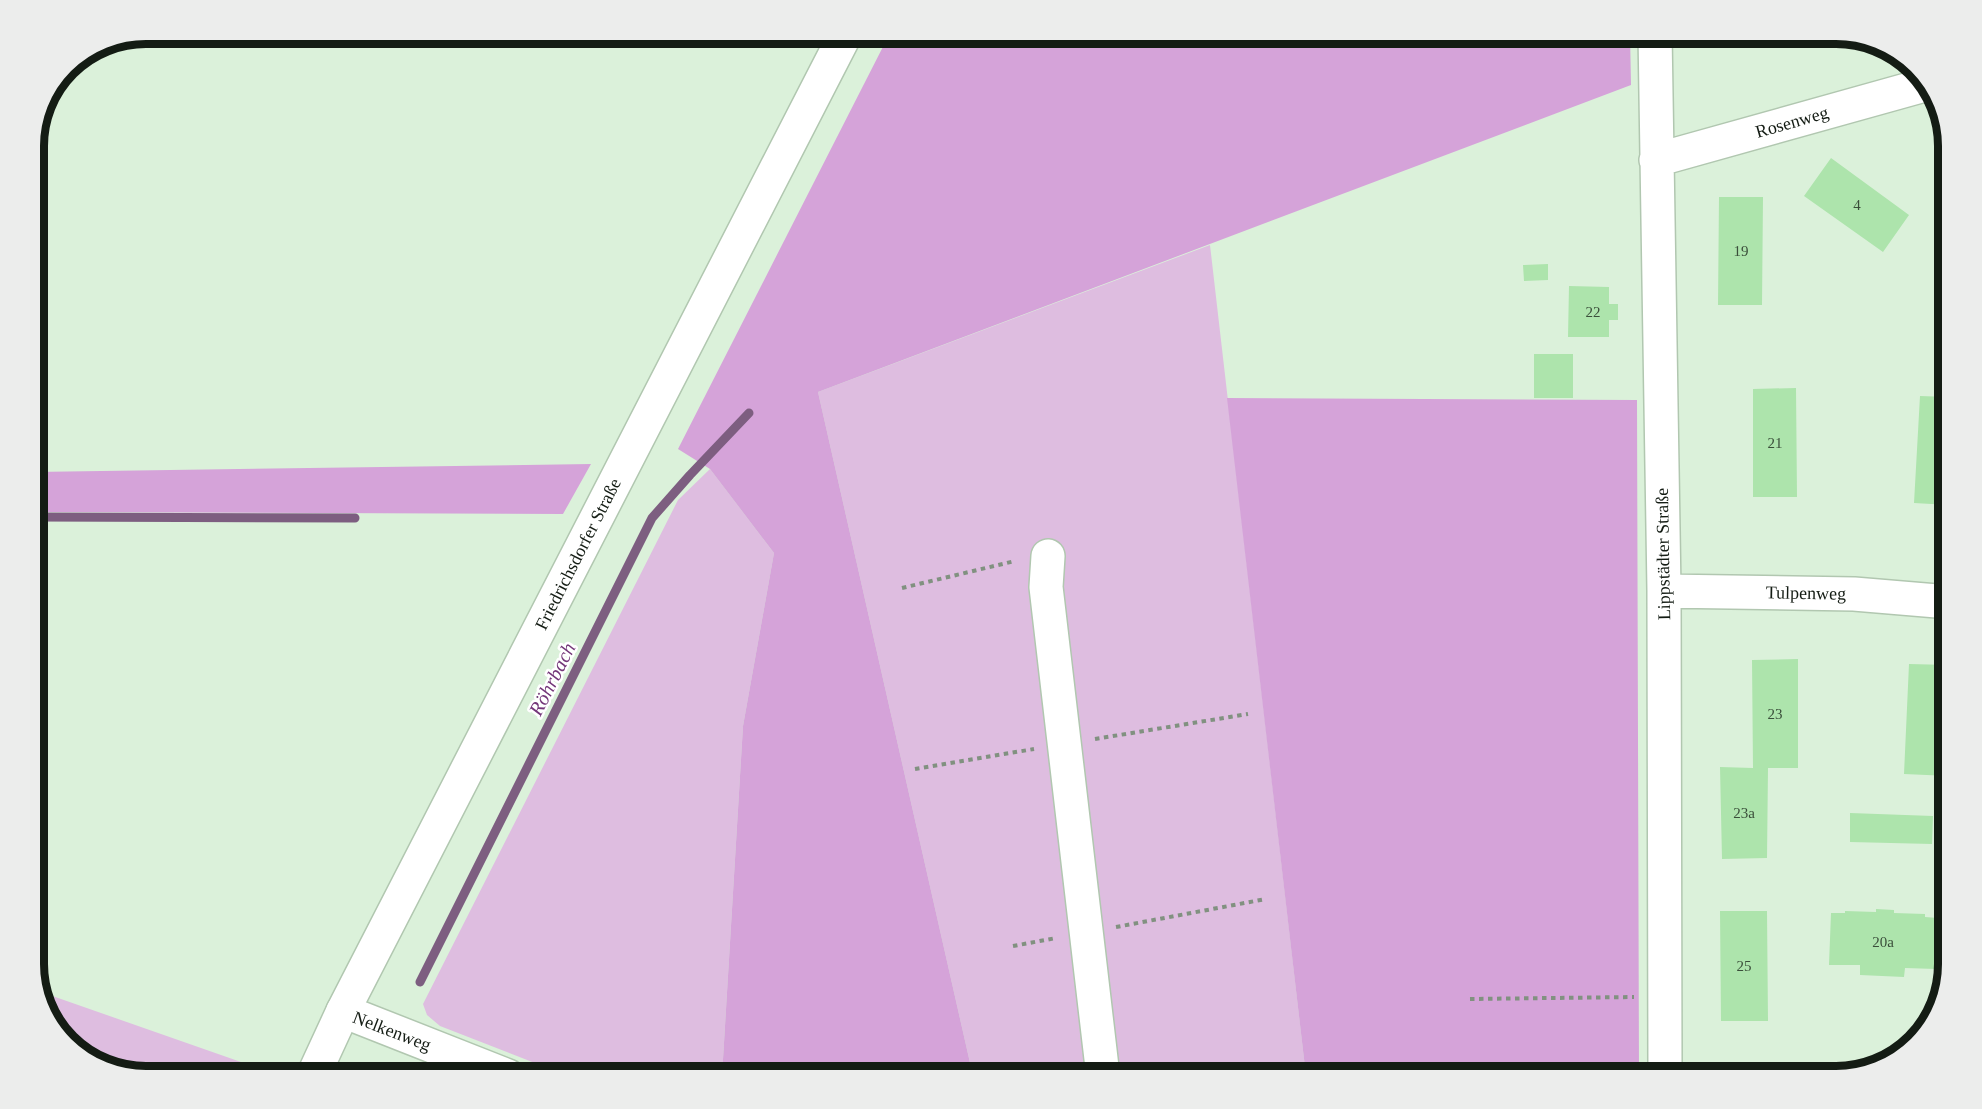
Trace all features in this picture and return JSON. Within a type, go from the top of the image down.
[{"type":"street","name":"Friedrichsdorfer Straße","points":[[318,1066],[343,1011],[840,44]]},
{"type":"street","name":"Lippstädter Straße","points":[[1655,44],[1664,591],[1665,1066]]},
{"type":"street","name":"Rosenweg","points":[[1656,160],[1919,86]]},
{"type":"street","points":[[1048,556],[1046,587],[1101,1066]]},
{"type":"street","name":"Tulpenweg","points":[[1664,591],[1854,594],[1938,601]]},
{"type":"street","name":"Nelkenweg","points":[[343,1011],[483,1066]]},
{"type":"path","points":[[902,588],[1031,557],[1048,556]]},
{"type":"path","points":[[915,769],[1248,714]]},
{"type":"path","points":[[1013,946],[1266,898]]},
{"type":"path","points":[[1470,999],[1664,995]]},
{"type":"shaded area","points":[[884,44],[1630,44],[1631,85],[818,392],[971,1066],[723,1066],[743,726],[774,553],[710,469],[678,449]]},
{"type":"shaded area","points":[[1210,245],[1305,1066],[971,1066],[818,392]]},
{"type":"shaded area","points":[[1227,398],[1637,400],[1639,1066],[1305,1066]]},
{"type":"shaded area","points":[[591,464],[563,514],[44,512],[44,472]]},
{"type":"shaded area","points":[[710,469],[774,553],[743,726],[723,1066],[542,1066],[440,1026],[427,1015],[423,1004],[678,500]]},
{"type":"shaded area","points":[[49,995],[252,1066],[146,1066],[132,1065],[107,1058],[78,1040],[69,1031],[54,1009]]},
{"type":"building","points":[[1831,158],[1909,215],[1883,252],[1804,196]]},
{"type":"building","points":[[1719,197],[1763,197],[1762,305],[1718,305]]},
{"type":"building","points":[[1548,264],[1548,280],[1524,281],[1523,265]]},
{"type":"building","points":[[1569,286],[1609,287],[1609,304],[1618,304],[1618,320],[1609,320],[1609,337],[1568,337]]},
{"type":"building","points":[[1534,354],[1573,354],[1573,398],[1534,398]]},
{"type":"building","points":[[1796,388],[1797,497],[1753,497],[1753,389]]},
{"type":"building","points":[[1920,396],[1938,397],[1938,504],[1914,503]]},
{"type":"building","points":[[1798,659],[1798,768],[1768,768],[1767,858],[1722,859],[1720,767],[1753,768],[1752,660]]},
{"type":"building","points":[[1909,664],[1938,665],[1938,776],[1904,774]]},
{"type":"building","points":[[1850,813],[1933,816],[1932,844],[1850,842]]},
{"type":"building","points":[[1876,909],[1894,910],[1894,913],[1925,914],[1925,917],[1938,918],[1936,969],[1905,968],[1904,977],[1860,975],[1860,965],[1829,965],[1831,913],[1876,912]]},
{"type":"building","points":[[1720,911],[1767,911],[1768,1021],[1721,1021]]},
{"type":"waterway","name":"Röhrbach","points":[[420,982],[652,518],[749,413]]},
{"type":"waterway","points":[[44,517],[355,518]]}]
